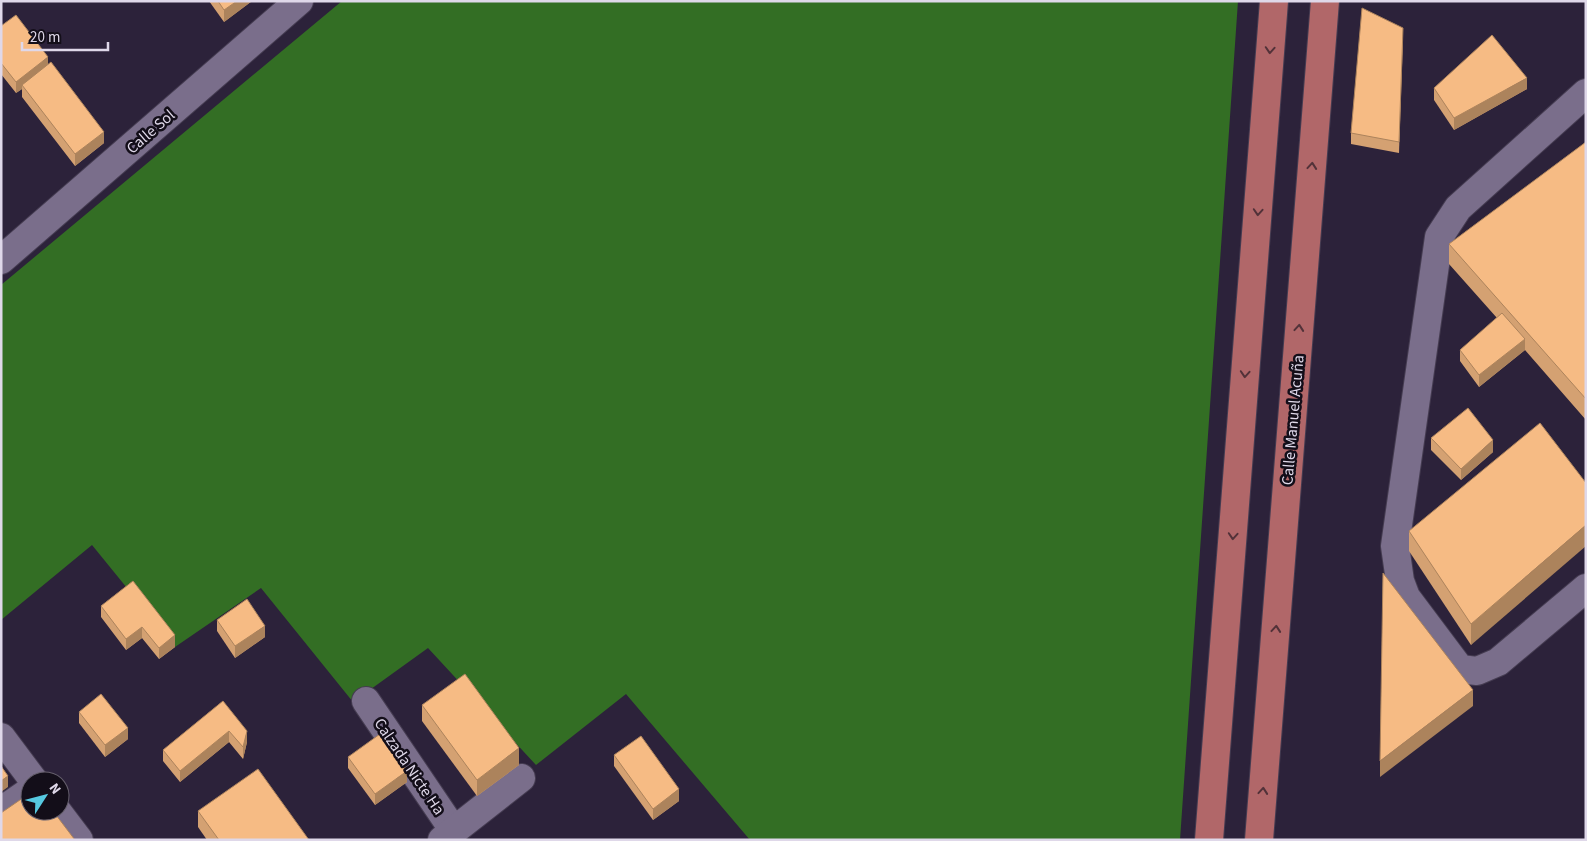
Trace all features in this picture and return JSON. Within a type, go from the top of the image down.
[{"type":"main road","points":[[1209,840],[1274,1]]},
{"type":"main road","name":"Calle Manuel Acuña","points":[[1259,840],[1325,1]]},
{"type":"street","name":"Calle Sol","points":[[1,260],[300,1]]},
{"type":"street","points":[[1586,93],[1458,208],[1438,237],[1394,546],[1400,581],[1406,596],[1460,669],[1477,670],[1498,662],[1586,588]]},
{"type":"street","name":"Calzada Nicte Ha","points":[[366,701],[448,835]]},
{"type":"street","points":[[1,737],[26,771]]},
{"type":"street","points":[[448,835],[521,778]]},
{"type":"street","points":[[1,811],[20,798]]},
{"type":"street","points":[[65,821],[79,840]]},
{"type":"green space","points":[[342,1],[1238,1],[1180,840],[750,840],[626,694],[536,765],[428,648],[353,702],[261,588],[175,647],[92,545],[1,620],[1,285]]},
{"type":"building","points":[[218,1],[237,1],[224,10]]},
{"type":"building","points":[[1362,8],[1403,28],[1399,142],[1351,133]]},
{"type":"building","points":[[16,15],[48,57],[16,82],[1,63],[1,26]]},
{"type":"building","points":[[1492,35],[1527,78],[1454,118],[1434,88]]},
{"type":"building","points":[[51,62],[104,132],[75,154],[22,85]]},
{"type":"building","points":[[1586,142],[1586,399],[1449,244]]},
{"type":"building","points":[[1502,313],[1525,339],[1479,375],[1460,350]]},
{"type":"building","points":[[1468,408],[1493,440],[1461,469],[1431,438]]},
{"type":"building","points":[[1540,423],[1586,483],[1586,525],[1471,624],[1409,531]]},
{"type":"building","points":[[1383,573],[1473,690],[1380,761]]},
{"type":"building","points":[[133,581],[175,635],[159,648],[142,627],[126,639],[101,606]]},
{"type":"building","points":[[247,599],[265,626],[235,646],[217,620]]},
{"type":"building","points":[[465,674],[519,748],[477,780],[422,705]]},
{"type":"building","points":[[101,694],[128,728],[105,745],[79,712]]},
{"type":"building","points":[[223,701],[247,731],[243,747],[229,731],[180,771],[163,750]]},
{"type":"building","points":[[380,734],[407,771],[375,794],[348,757]]},
{"type":"building","points":[[641,736],[679,789],[653,809],[614,755]]},
{"type":"building","points":[[1,766],[8,776],[1,781]]},
{"type":"building","points":[[258,769],[309,840],[219,840],[198,811]]},
{"type":"building","points":[[20,800],[20,821],[61,821],[75,840],[1,840],[1,813]]}]
